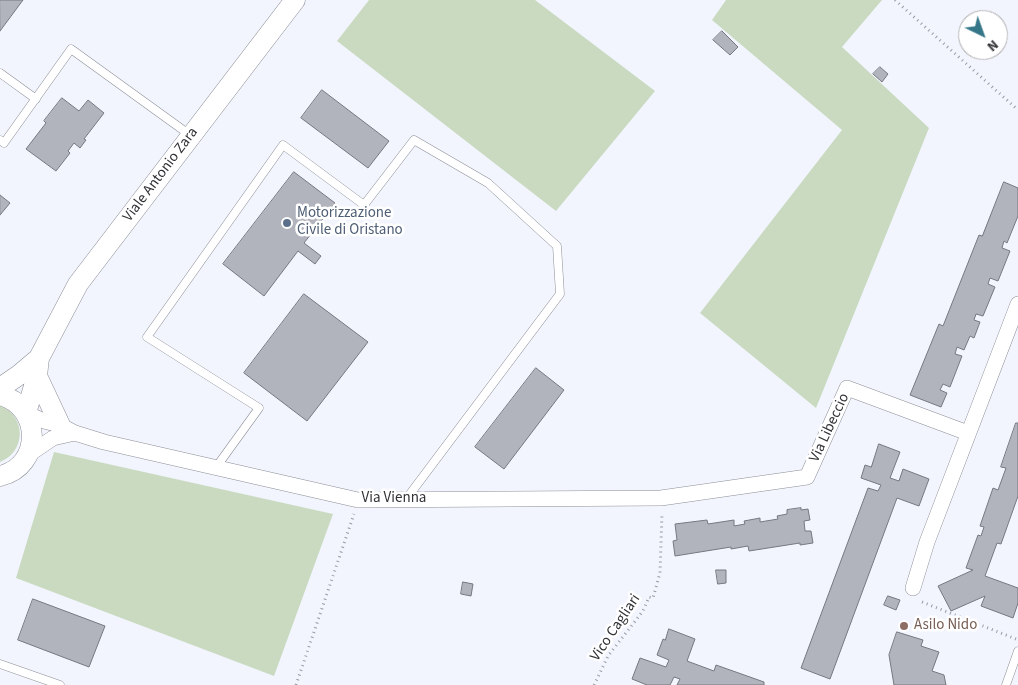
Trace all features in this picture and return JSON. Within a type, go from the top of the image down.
[{"type":"main road","points":[[279,20],[281,0]]},
{"type":"main road","name":"Viale Antonio Zara","points":[[26,413],[38,367],[78,284],[295,0]]},
{"type":"main road","points":[[38,367],[68,429]]},
{"type":"main road","name":"Viale Antonio Zara","points":[[0,388],[19,375],[38,367]]},
{"type":"main road","points":[[0,394],[14,401],[26,413],[32,428],[28,455],[18,467],[1,477]]},
{"type":"street","points":[[913,588],[927,542],[1018,304]]},
{"type":"street","name":"Via Libeccio","points":[[661,498],[807,477],[847,388],[968,433]]},
{"type":"street","points":[[26,413],[68,429]]},
{"type":"street","points":[[28,455],[68,429]]},
{"type":"street","name":"Via Vienna","points":[[68,429],[104,442],[217,466],[358,500],[407,498],[661,498]]},
{"type":"lane","points":[[0,140],[4,142],[71,49],[191,136]]},
{"type":"lane","points":[[0,73],[36,99]]},
{"type":"lane","points":[[217,466],[259,408],[147,337],[283,145],[364,206],[414,140],[488,183],[557,246],[560,294],[407,498]]},
{"type":"lane","points":[[1006,685],[1018,651]]},
{"type":"lane","points":[[0,664],[60,685]]},
{"type":"path","points":[[895,0],[1018,110]]},
{"type":"path","name":"Vico Cagliari","points":[[594,685],[608,656],[643,611],[649,597],[653,598],[660,573],[663,517],[661,498]]},
{"type":"path","points":[[296,685],[332,583],[358,500]]},
{"type":"path","points":[[913,588],[909,596],[1018,639]]},
{"type":"green space","points":[[369,0],[535,0],[655,91],[556,211],[337,41]]},
{"type":"green space","points":[[726,0],[882,0],[842,47],[929,128],[816,408],[700,313],[842,130],[712,20]]},
{"type":"green space","points":[[0,406],[9,411],[15,418],[19,425],[20,434],[19,443],[15,450],[9,457],[0,462]]},
{"type":"green space","points":[[54,452],[333,514],[274,676],[16,578]]},
{"type":"building","points":[[0,0],[23,0],[0,31]]},
{"type":"building","points":[[722,31],[738,47],[730,55],[713,40]]},
{"type":"building","points":[[880,67],[888,74],[882,82],[873,74]]},
{"type":"building","points":[[322,90],[389,141],[368,168],[301,118]]},
{"type":"building","points":[[62,98],[79,111],[88,100],[104,113],[84,139],[86,140],[80,148],[74,143],[68,151],[70,153],[56,171],[26,149]]},
{"type":"building","name":"Motorizzazione Civile di Oristano","points":[[294,172],[335,203],[304,243],[321,256],[315,264],[298,251],[264,296],[223,264]]},
{"type":"building","points":[[1004,182],[1018,188],[1018,216],[1007,243],[1004,241],[1002,248],[1010,251],[998,281],[990,278],[988,284],[995,287],[983,316],[976,314],[974,320],[980,322],[974,338],[970,336],[964,350],[957,347],[955,354],[962,356],[950,387],[943,384],[940,390],[947,393],[941,407],[910,395],[939,324],[943,326],[979,235],[982,236]]},
{"type":"building","points":[[0,195],[10,203],[0,215]]},
{"type":"building","points":[[304,294],[368,342],[307,421],[244,373]]},
{"type":"building","points":[[536,368],[564,390],[504,469],[475,447]]},
{"type":"building","points":[[1016,423],[1018,423],[1018,496],[1001,544],[997,543],[985,576],[1018,588],[1018,603],[1013,618],[981,606],[985,596],[951,611],[938,586],[973,570],[966,568],[978,535],[981,536],[984,527],[980,526],[993,488],[998,490],[1006,468],[1001,467]]},
{"type":"building","points":[[879,444],[900,452],[890,478],[899,481],[903,469],[929,479],[919,506],[897,498],[830,679],[801,668],[868,488],[878,491],[881,485],[861,478],[865,465],[871,467]]},
{"type":"building","points":[[801,508],[801,510],[808,509],[810,520],[804,521],[805,531],[811,531],[813,543],[800,545],[800,543],[749,551],[748,546],[731,549],[731,547],[675,556],[673,541],[677,540],[675,524],[707,520],[708,524],[734,520],[734,526],[745,524],[744,521],[760,518],[760,522],[778,519],[777,516],[787,514],[787,510]]},
{"type":"building","points":[[716,570],[726,570],[726,583],[718,584]]},
{"type":"building","points":[[463,582],[473,584],[471,596],[461,594]]},
{"type":"building","points":[[888,596],[900,600],[896,610],[884,605]]},
{"type":"building","points":[[33,599],[105,626],[89,667],[18,640]]},
{"type":"building","points":[[669,629],[695,639],[687,661],[714,671],[716,665],[764,682],[764,685],[677,685],[680,679],[674,677],[670,685],[647,685],[632,679],[640,658],[666,667],[669,660],[657,655]]},
{"type":"building","points":[[897,632],[923,640],[921,646],[939,652],[932,671],[944,675],[946,685],[894,685],[889,655]]},
{"type":"place","name":"Motorizzazione Civile di Oristano","points":[[287,223]]},
{"type":"place","name":"Asilo Nido","points":[[904,626]]}]
